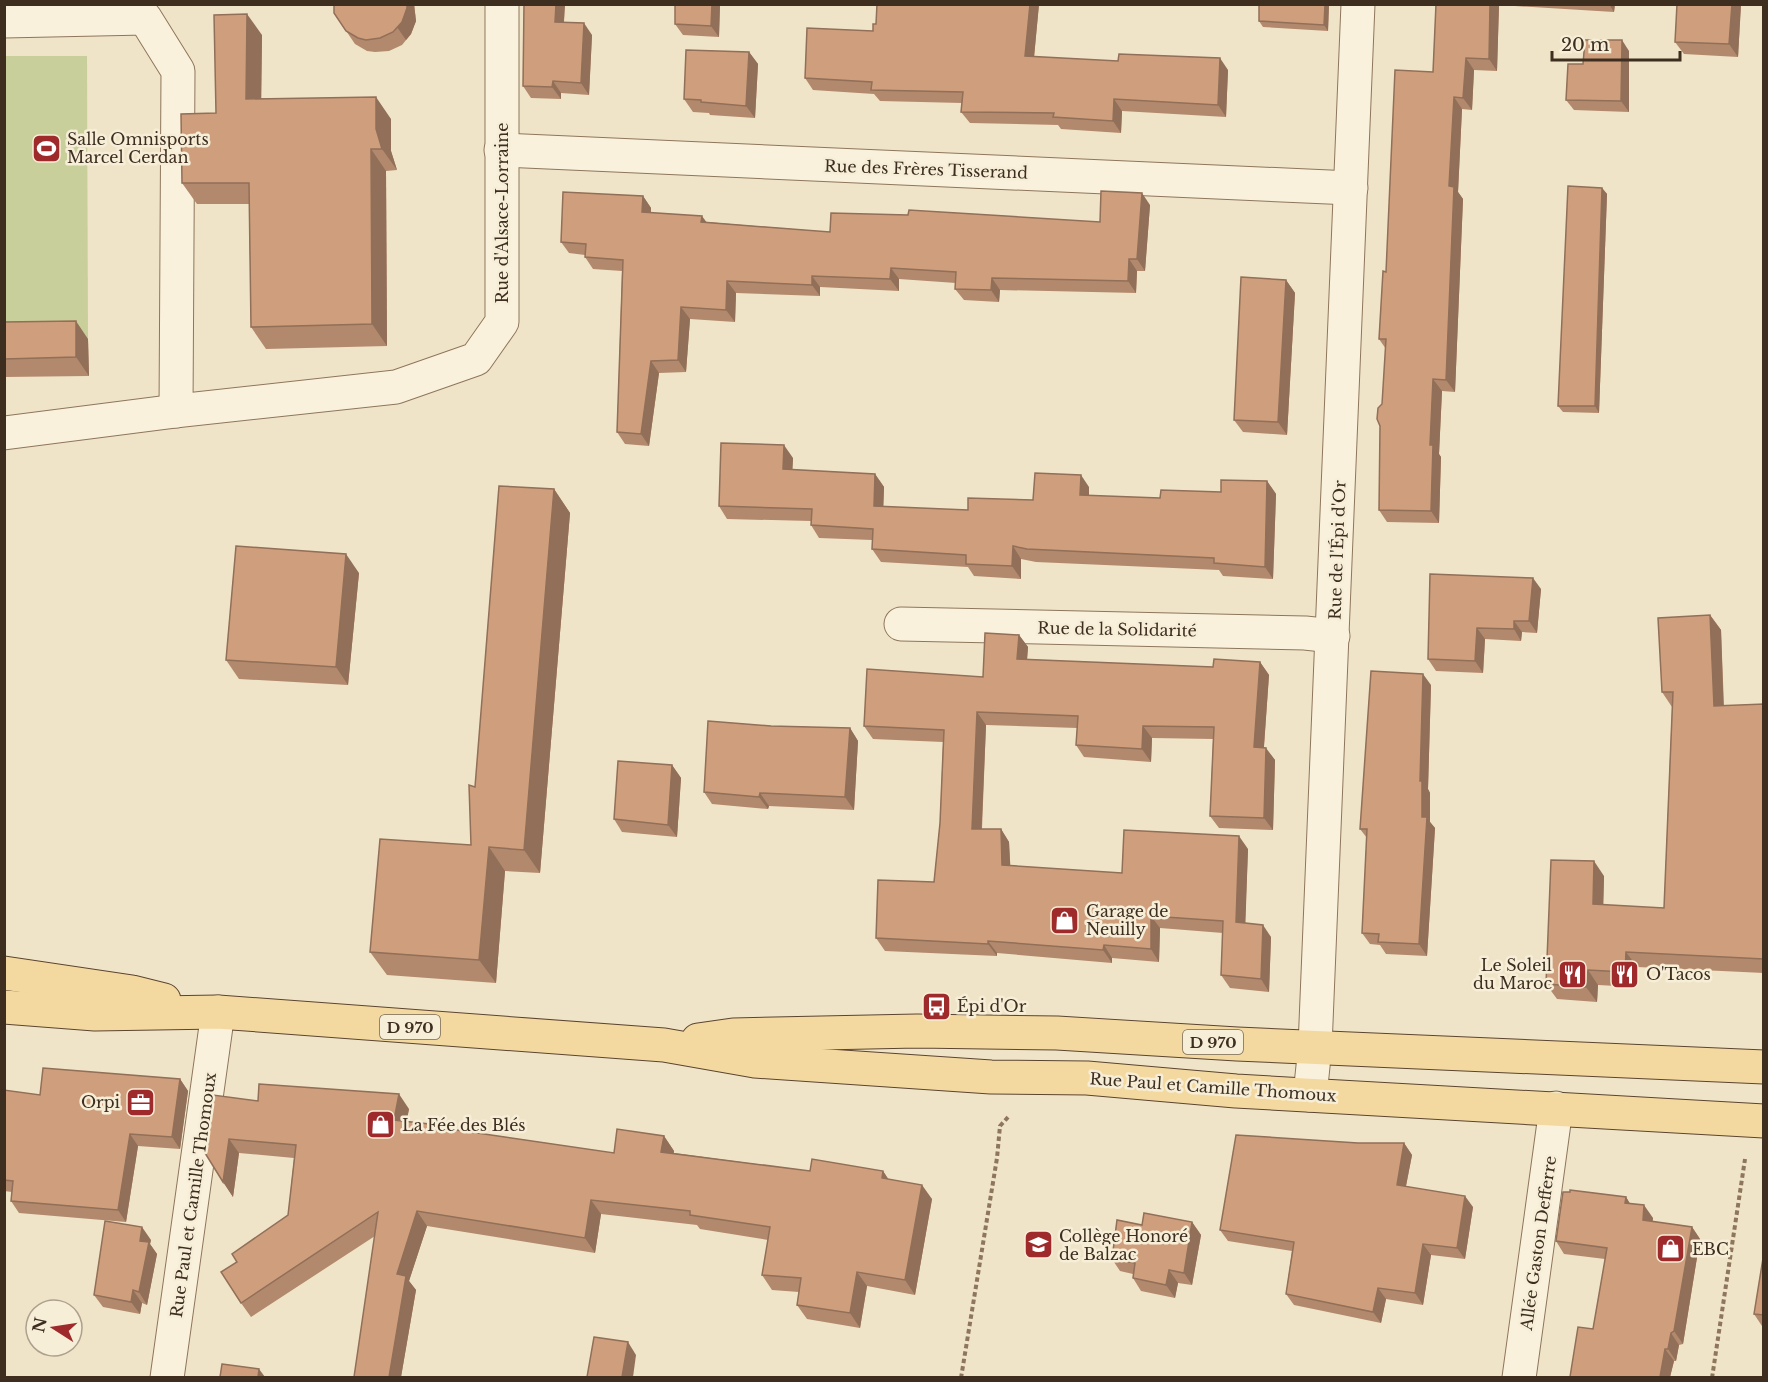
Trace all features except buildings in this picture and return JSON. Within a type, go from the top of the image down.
[{"type":"main road","name":"Rue Paul et Camille Thomoux","points":[[4,973],[132,992],[218,1012]]},
{"type":"main road","name":"Rue Paul et Camille Thomoux","points":[[4,1007],[95,1014],[218,1012],[664,1045],[755,1061],[991,1077],[1087,1078],[1310,1095],[1757,1120]]},
{"type":"main road","name":"Rue Paul et Camille Thomoux","points":[[664,1045],[733,1035],[917,1031],[1057,1033],[1764,1067]]},
{"type":"street","name":"Rue d'Alsace-Lorraine","points":[[4,433],[176,411],[396,387],[476,359],[502,322],[502,4]]},
{"type":"street","name":"Rue de l'Épi d'Or","points":[[1310,1095],[1315,1047],[1358,4]]},
{"type":"street","points":[[4,21],[145,18],[178,71],[176,411]]},
{"type":"street","name":"Rue des Frères Tisserand","points":[[501,150],[1351,188]]},
{"type":"street","name":"Rue de la Solidarité","points":[[901,624],[1305,633],[1333,636]]},
{"type":"street","name":"Rue Paul et Camille Thomoux","points":[[167,1377],[218,1012]]},
{"type":"street","name":"Allée Gaston Defferre","points":[[1518,1377],[1556,1108]]},
{"type":"path","points":[[961,1377],[997,1158],[1000,1126],[1014,1111]]},
{"type":"path","points":[[1712,1377],[1757,1120]]},
{"type":"green space","name":"Salle Omnisports Marcel Cerdan","points":[[4,56],[87,56],[88,339],[5,340]]},
{"type":"place","name":"Salle Omnisports Marcel Cerdan","points":[[46,148]]},
{"type":"place","name":"Garage de Neuilly","points":[[1065,920]]},
{"type":"place","name":"Le Soleil du Maroc","points":[[1573,974]]},
{"type":"place","name":"O'Tacos","points":[[1625,974]]},
{"type":"place","name":"Épi d'Or","points":[[936,1006]]},
{"type":"place","name":"Orpi","points":[[141,1102]]},
{"type":"place","name":"La Fée des Blés","points":[[381,1125]]},
{"type":"place","name":"Collège Honoré de Balzac","points":[[1038,1245]]},
{"type":"place","name":"EBC","points":[[1671,1249]]}]
